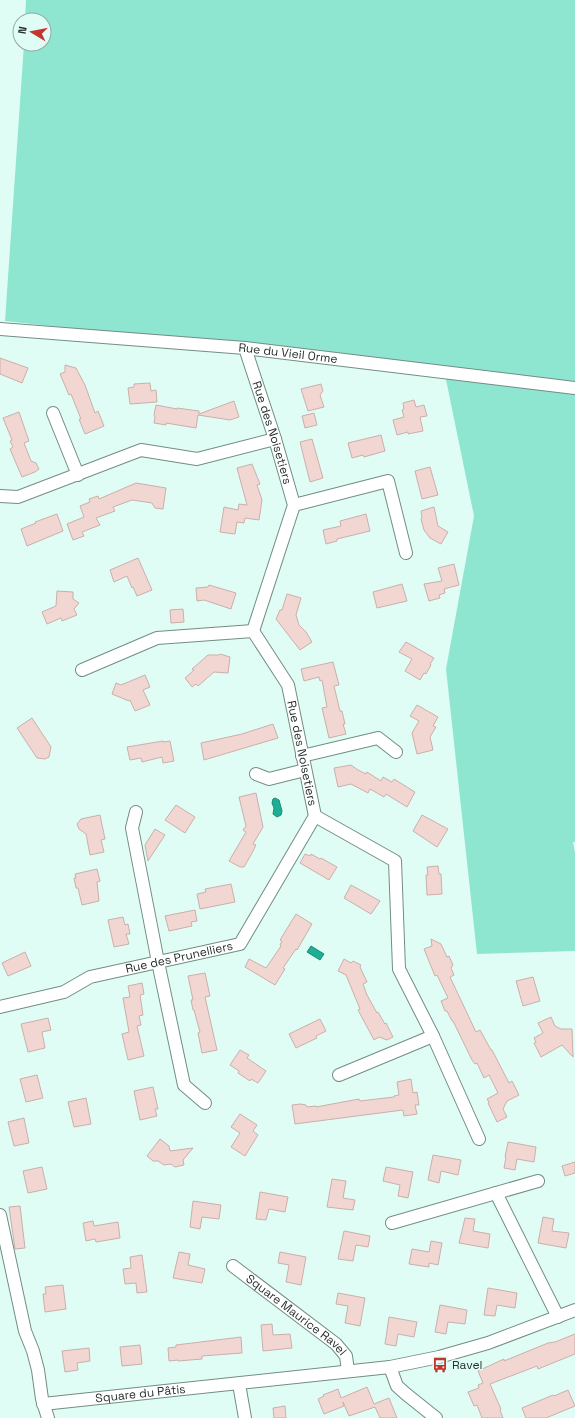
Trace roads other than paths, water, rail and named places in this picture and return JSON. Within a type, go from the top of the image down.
[{"type":"street","name":"Rue du Vieil Orme","points":[[0,329],[245,348],[575,388]]},
{"type":"street","name":"Rue des Noisetiers","points":[[245,348],[275,439],[294,505]]},
{"type":"street","points":[[53,413],[78,474]]},
{"type":"street","points":[[0,496],[18,498],[141,450],[197,459],[275,439]]},
{"type":"street","points":[[82,670],[157,638],[253,631],[294,505],[388,481],[406,553]]},
{"type":"street","name":"Rue des Noisetiers","points":[[253,631],[288,685],[315,816],[395,861],[399,969],[433,1036],[479,1139]]},
{"type":"street","points":[[302,756],[378,738],[396,752]]},
{"type":"street","points":[[256,774],[269,779],[305,770]]},
{"type":"street","points":[[136,812],[132,828],[184,1085],[206,1103]]},
{"type":"street","name":"Rue des Prunelliers","points":[[0,1007],[64,992],[90,976],[240,944],[315,816]]},
{"type":"street","points":[[339,1075],[433,1036]]},
{"type":"street","points":[[392,1223],[538,1181]]},
{"type":"street","points":[[496,1193],[558,1317]]},
{"type":"street","points":[[0,1215],[25,1331],[33,1351],[38,1370],[43,1404],[48,1418]]},
{"type":"street","name":"Square Maurice Ravel","points":[[233,1266],[336,1344],[346,1356],[348,1371]]},
{"type":"street","name":"Square du Pâtis","points":[[43,1404],[390,1367],[439,1357],[488,1344],[575,1310]]},
{"type":"street","points":[[390,1367],[397,1386],[436,1418]]},
{"type":"street","points":[[238,1384],[244,1418]]},
{"type":"place","name":"Ravel","points":[[440,1365]]}]
